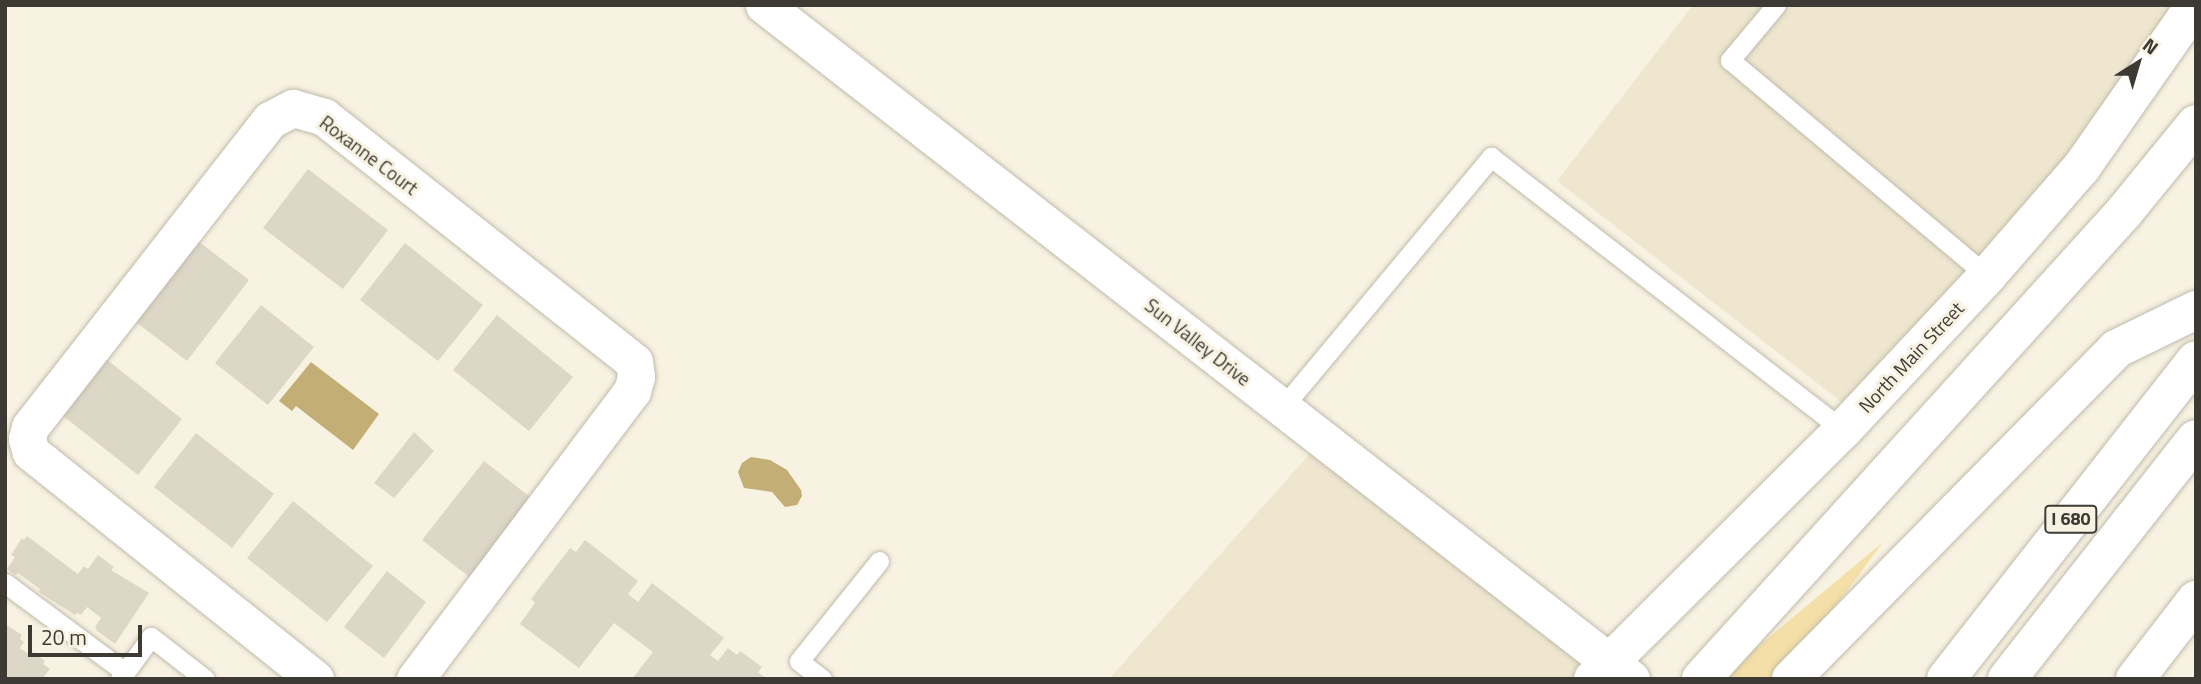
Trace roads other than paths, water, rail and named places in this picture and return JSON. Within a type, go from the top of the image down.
[{"type":"main road","name":"North Main Street","points":[[1612,673],[1987,276],[2081,167],[2195,5]]},
{"type":"main road","points":[[1702,679],[2116,222],[2196,124]]},
{"type":"main road","points":[[1791,679],[2116,349],[2196,310]]},
{"type":"main road","name":"I 680","points":[[1946,679],[2196,360]]},
{"type":"main road","name":"I 680","points":[[2007,679],[2196,439]]},
{"type":"main road","points":[[2135,679],[2196,600]]},
{"type":"street","name":"Sun Valley Drive","points":[[764,5],[1282,408],[1612,673]]},
{"type":"street","name":"Roxanne Court","points":[[315,679],[31,452],[27,439],[30,428],[270,120],[293,108],[324,117],[635,362],[636,377],[632,391],[415,679]]},
{"type":"lane","points":[[1776,5],[1730,60],[1987,276]]},
{"type":"lane","points":[[1282,408],[1491,157],[1843,430]]},
{"type":"lane","points":[[822,679],[799,661],[879,561]]},
{"type":"lane","points":[[5,583],[122,675],[151,637],[205,679]]}]
